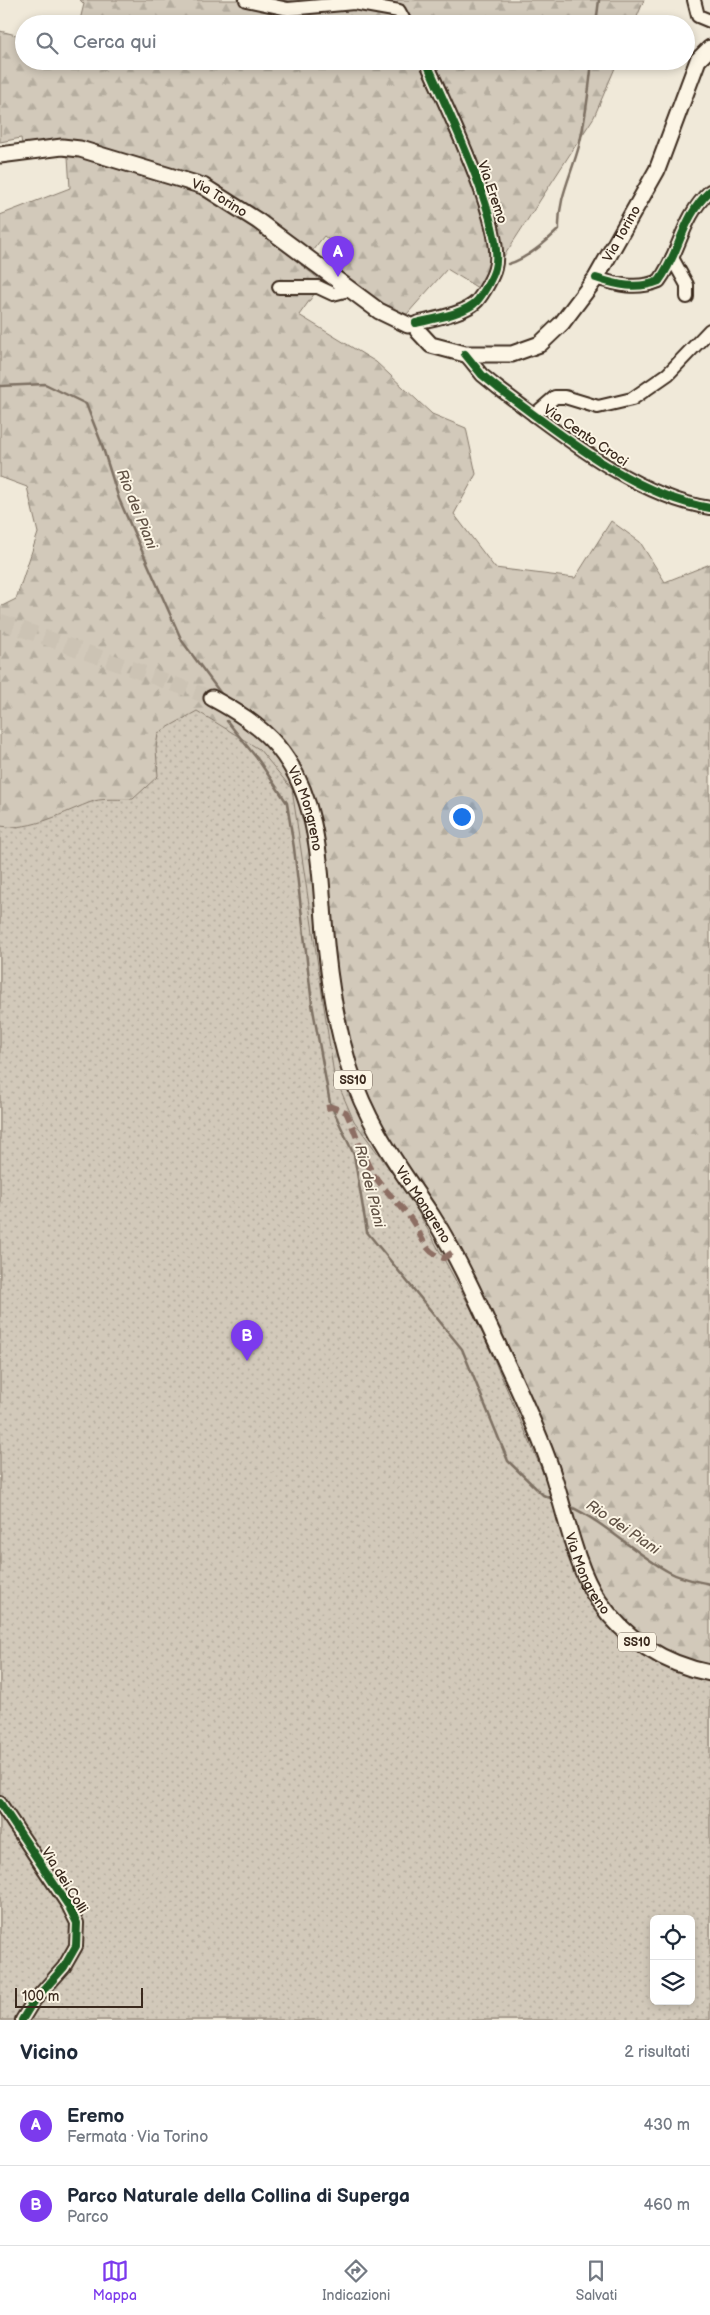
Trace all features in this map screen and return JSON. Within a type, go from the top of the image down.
[{"type":"main road","name":"Via Torino","points":[[695,68],[698,60],[710,48]]},
{"type":"main road","name":"Via Torino","points":[[0,155],[62,147],[80,149],[203,186],[258,222],[379,311],[414,326],[431,345],[465,354],[512,354],[540,344],[562,324],[596,278],[657,170],[694,70]]},
{"type":"main road","name":"Via Mongreno","points":[[212,698],[245,717],[276,744],[286,758],[305,794],[314,829],[327,954],[338,1026],[357,1091],[383,1144],[453,1252],[485,1316],[548,1459],[586,1581],[598,1600],[642,1646],[684,1667],[710,1674]]},
{"type":"street","points":[[246,0],[288,9],[354,3],[399,11],[401,15]]},
{"type":"street","points":[[694,0],[698,16],[710,21]]},
{"type":"street","name":"Via Eremo","points":[[414,326],[448,316],[476,302],[495,268],[494,233],[467,154],[430,70]]},
{"type":"street","points":[[596,278],[617,285],[651,284],[659,281],[668,268],[692,210],[710,191]]},
{"type":"street","points":[[672,258],[687,285],[687,297]]},
{"type":"street","points":[[279,287],[318,287],[333,294],[349,290]]},
{"type":"street","points":[[534,415],[555,397],[565,397],[598,407],[632,399],[668,374],[710,330]]},
{"type":"street","name":"Via Cento Croci","points":[[465,354],[482,375],[534,415],[626,476],[694,506],[710,508]]},
{"type":"street","name":"Via dei Colli","points":[[0,1803],[78,1923],[76,1946],[64,1967],[33,2002],[22,2020]]},
{"type":"green space","points":[[80,0],[644,0],[638,15],[81,15],[84,4]]},
{"type":"green space","points":[[0,31],[15,35],[15,70],[614,70],[594,117],[504,256],[478,288],[447,269],[407,314],[379,306],[333,270],[347,254],[324,236],[301,265],[323,282],[299,315],[376,362],[432,414],[466,428],[476,474],[454,514],[495,568],[575,578],[611,521],[640,542],[665,582],[710,564],[710,2020],[0,2020],[0,607],[16,599],[38,533],[27,487],[0,477],[0,215],[70,188],[67,141],[22,145],[21,138],[0,142]]},
{"type":"green space","points":[[197,711],[259,749],[292,789],[334,1075],[354,1121],[410,1197],[476,1318],[547,1482],[571,1557],[637,1646],[710,1670],[710,2020],[0,2020],[0,826],[13,827],[37,823],[98,800],[133,799],[158,776],[156,749],[158,733]]},
{"type":"waterway","points":[[597,15],[599,0]]},
{"type":"waterway","points":[[508,264],[529,254],[559,229],[563,197],[584,125],[591,70]]},
{"type":"waterway","name":"Rio dei Piani","points":[[0,386],[45,384],[86,404],[101,442],[119,499],[182,641],[222,695]]},
{"type":"waterway","name":"Rio dei Piani","points":[[227,721],[259,761],[287,803],[312,1004],[330,1103],[354,1155],[367,1232],[462,1349],[508,1461],[543,1495],[555,1500]]},
{"type":"waterway","name":"Rio dei Piani","points":[[569,1506],[595,1521],[669,1572],[684,1578],[710,1584]]},
{"type":"tunnel","points":[[0,621],[212,698]]},
{"type":"marked path","points":[[326,1108],[332,1107],[346,1112],[372,1172],[408,1215],[428,1248],[437,1256],[444,1258],[453,1252]]},
{"type":"cycle path","points":[[416,323],[457,313],[472,306],[482,294],[495,268],[496,249],[483,196],[459,134],[430,70]]},
{"type":"cycle path","points":[[596,278],[627,286],[651,284],[659,281],[693,212],[710,191]]},
{"type":"cycle path","points":[[465,354],[482,375],[498,388],[598,460],[653,491],[710,508]]},
{"type":"cycle path","points":[[0,1803],[68,1905],[77,1923],[76,1946],[64,1967],[33,2002],[22,2020]]},
{"type":"place","name":"Eremo","points":[[338,277]]},
{"type":"place","name":"Parco Naturale della Collina di Superga","points":[[247,1361]]}]
